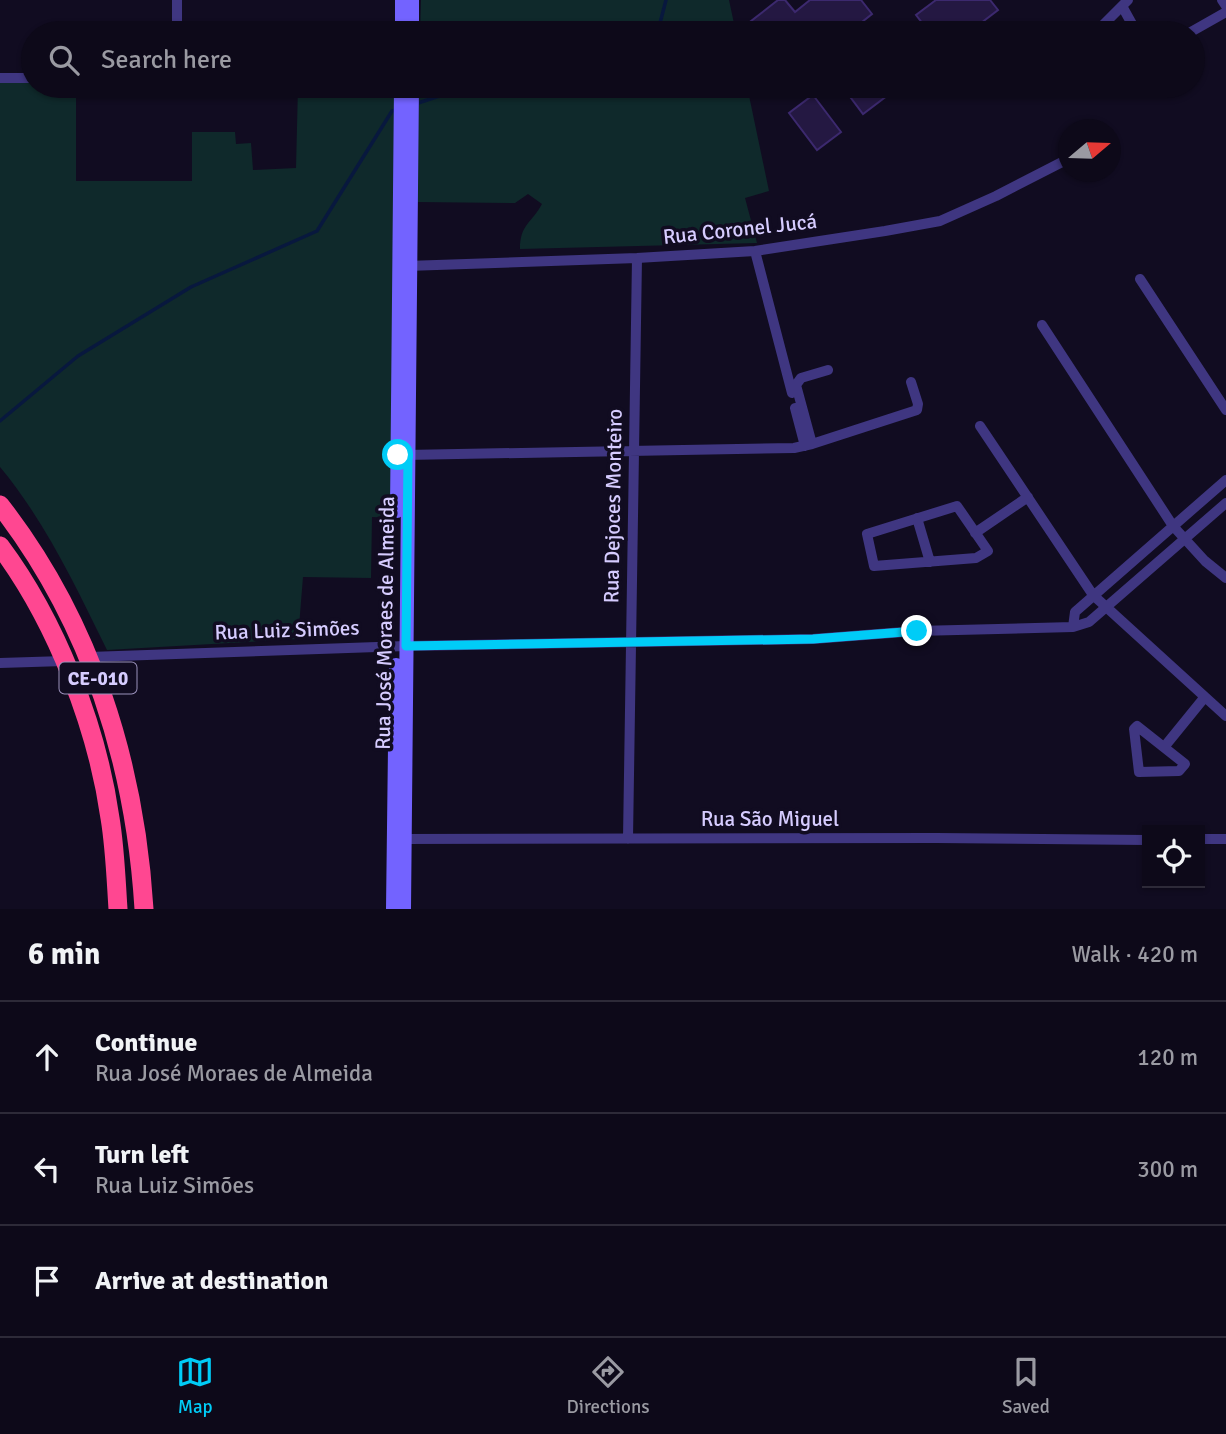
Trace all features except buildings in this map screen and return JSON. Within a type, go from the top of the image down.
[{"type":"highway","name":"CE-010","points":[[0,505],[31,548],[89,657],[112,720],[130,792],[142,872],[144,909]]},
{"type":"highway","name":"CE-010","points":[[0,546],[38,603],[84,712],[100,765],[110,817],[118,909]]},
{"type":"street","points":[[177,0],[177,21]]},
{"type":"street","points":[[402,0],[402,21]]},
{"type":"street","points":[[412,0],[412,21]]},
{"type":"street","points":[[1222,0],[1226,6]]},
{"type":"street","points":[[1107,21],[1125,3],[1132,21]]},
{"type":"street","points":[[1205,24],[1226,12]]},
{"type":"street","points":[[0,78],[21,78]]},
{"type":"street","name":"Rua José Moraes de Almeida","points":[[401,98],[405,266]]},
{"type":"street","name":"Rua José Moraes de Almeida","points":[[404,907],[399,839],[405,266],[412,98]]},
{"type":"street","name":"Rua Coronel Jucá","points":[[405,266],[755,251],[940,221],[1058,165]]},
{"type":"street","points":[[755,251],[809,445]]},
{"type":"street","name":"Rua Dejoces Monteiro","points":[[628,839],[637,258]]},
{"type":"street","points":[[1140,279],[1226,410]]},
{"type":"street","points":[[1042,325],[1173,526],[1226,578]]},
{"type":"street","points":[[809,445],[797,380],[828,370]]},
{"type":"street","points":[[403,455],[809,445],[917,410],[918,404],[911,382]]},
{"type":"street","points":[[980,426],[1093,595],[1226,716]]},
{"type":"street","points":[[1226,480],[1075,612],[1073,627],[1089,622],[1226,503]]},
{"type":"street","points":[[975,533],[1028,497]]},
{"type":"street","points":[[957,506],[975,533],[988,551],[976,558],[874,566],[867,534],[957,506]]},
{"type":"street","points":[[917,518],[930,562]]},
{"type":"street","name":"Rua Luiz Simões","points":[[89,657],[401,646],[813,639],[917,631],[1073,627]]},
{"type":"street","points":[[0,663],[64,662]]},
{"type":"street","points":[[1165,746],[1204,698]]},
{"type":"street","points":[[1137,726],[1165,746],[1185,764],[1179,771],[1139,772],[1134,729],[1137,726]]},
{"type":"street","name":"Rua São Miguel","points":[[399,839],[1142,839]]},
{"type":"street","points":[[1205,839],[1226,839]]},
{"type":"green space","points":[[421,0],[729,0],[733,21],[420,21]]},
{"type":"green space","points":[[0,82],[21,82],[21,98],[76,98],[76,181],[192,181],[192,132],[235,132],[236,144],[251,143],[253,170],[296,168],[298,98],[399,98],[392,518],[372,517],[371,578],[303,577],[298,639],[107,650],[45,532],[0,467]]},
{"type":"green space","points":[[419,98],[750,98],[769,191],[745,198],[757,243],[520,249],[524,229],[542,204],[528,194],[515,203],[416,202]]},
{"type":"waterway","points":[[661,21],[666,0]]},
{"type":"waterway","points":[[418,103],[433,98]]},
{"type":"waterway","points":[[0,421],[78,356],[191,287],[317,231],[392,111],[396,110]]},
{"type":"route","points":[[398,455],[408,455],[406,646],[813,639],[917,631]]}]
